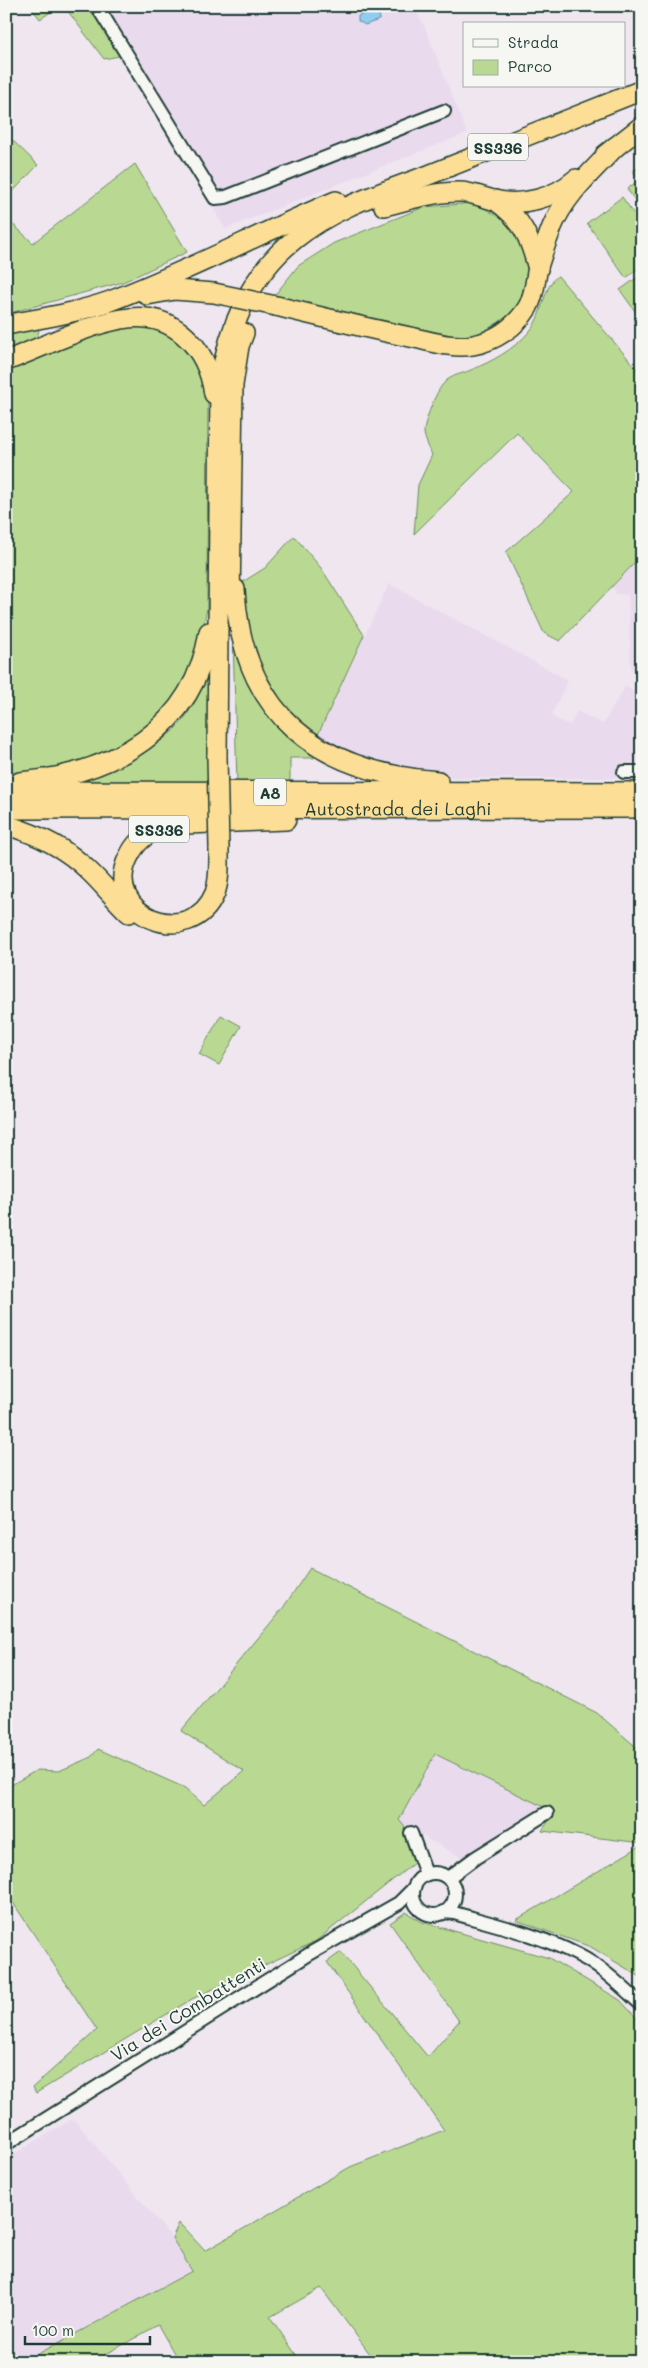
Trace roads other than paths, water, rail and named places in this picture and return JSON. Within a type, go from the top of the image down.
[{"type":"highway","points":[[626,85],[642,79]]},
{"type":"highway","points":[[6,325],[76,311],[109,301],[173,276],[290,220],[619,88]]},
{"type":"highway","name":"SS336","points":[[218,424],[220,383],[227,344],[240,311],[270,262],[294,239],[340,210],[642,90]]},
{"type":"highway","name":"SS336","points":[[384,206],[642,102]]},
{"type":"highway","points":[[223,757],[231,530],[233,385],[239,346],[250,317],[265,290],[280,270],[302,248],[346,221],[384,206],[440,193],[471,194],[495,200],[536,200],[553,194],[569,185],[642,126]]},
{"type":"highway","points":[[109,301],[190,290],[276,306],[348,324],[453,346],[472,345],[488,341],[504,332],[521,317],[536,288],[538,269],[552,227],[562,207],[615,147]]},
{"type":"highway","points":[[495,200],[510,212],[524,228],[531,241],[538,269]]},
{"type":"highway","points":[[6,355],[152,294]]},
{"type":"highway","points":[[6,361],[114,321],[134,318],[154,320],[175,328],[186,336],[203,355],[212,378],[218,424],[217,579],[224,848],[228,876],[224,896],[217,911],[207,921],[195,928],[181,933],[150,928],[136,920],[89,870],[66,852],[44,838],[6,825]]},
{"type":"highway","points":[[231,530],[240,634],[246,658],[257,683],[285,722],[328,753],[369,769],[413,779],[533,792]]},
{"type":"highway","points":[[6,783],[57,776],[96,765],[134,748],[166,722],[179,708],[198,675],[207,645],[217,579]]},
{"type":"highway","name":"Autostrada dei Laghi","points":[[6,791],[642,792]]},
{"type":"highway","name":"SS336","points":[[224,848],[216,892],[209,906],[191,920],[172,924],[153,920],[131,904],[124,892],[122,878],[125,864],[132,850],[142,838],[157,830],[176,825],[356,817],[399,808]]},
{"type":"highway","name":"Autostrada dei Laghi","points":[[6,809],[642,808]]},
{"type":"street","points":[[97,6],[211,194],[220,199],[444,111]]},
{"type":"street","points":[[624,772],[642,772]]},
{"type":"street","points":[[448,1878],[474,1858],[547,1814]]},
{"type":"street","points":[[411,1833],[426,1874],[436,1873],[448,1878],[464,1912],[472,1918]]},
{"type":"street","name":"Via dei Combattenti","points":[[6,2144],[311,1953],[390,1908],[414,1888],[416,1882],[426,1874]]},
{"type":"street","points":[[414,1888],[414,1898],[418,1907]]},
{"type":"street","points":[[443,1912],[450,1907],[455,1895]]},
{"type":"street","name":"Via dei Combattenti","points":[[390,1908],[418,1907],[430,1914],[443,1912],[472,1918],[549,1942],[580,1956],[612,1978],[642,2005]]},
{"type":"water","points":[[375,8],[380,14],[379,20],[365,25],[358,21],[358,16]]}]
